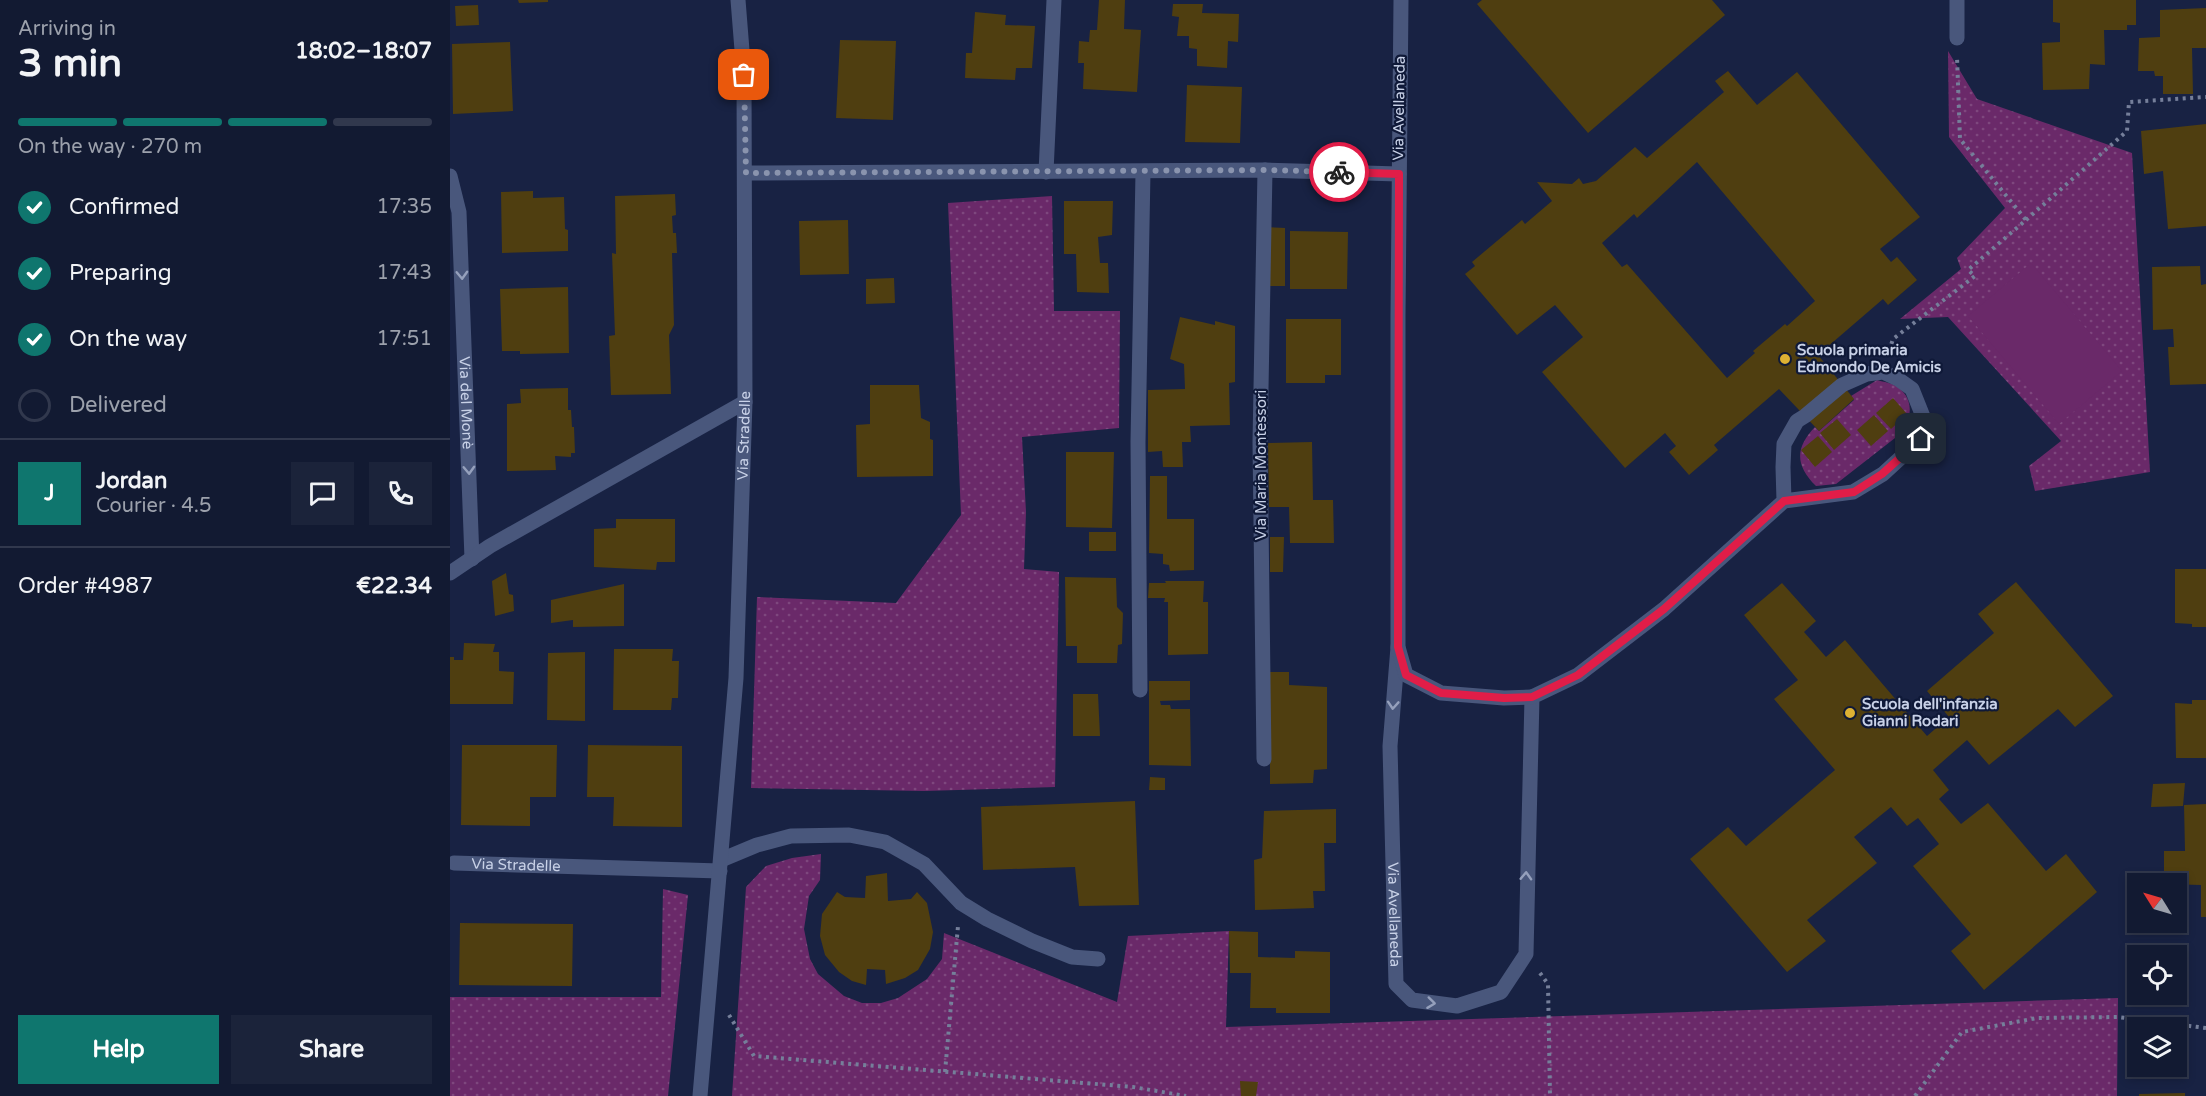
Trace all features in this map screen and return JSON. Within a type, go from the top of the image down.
[{"type":"street","name":"Via Stradelle","points":[[700,1096],[736,678],[745,402],[746,173],[744,75],[738,0]]},
{"type":"street","points":[[1046,172],[1054,0]]},
{"type":"street","name":"Via Avellaneda","points":[[1401,0],[1398,647],[1390,746],[1396,984],[1412,1000],[1457,1006],[1501,992],[1526,954]]},
{"type":"street","points":[[1957,0],[1957,38]]},
{"type":"street","points":[[746,173],[1265,170],[1399,174]]},
{"type":"street","name":"Via Maria Montessori","points":[[1264,759],[1260,443],[1265,170]]},
{"type":"street","points":[[1140,690],[1138,442],[1143,172]]},
{"type":"street","name":"Via del Monè","points":[[450,176],[459,212],[472,559]]},
{"type":"street","points":[[1883,372],[1912,389],[1924,419],[1921,439],[1882,474],[1854,492],[1784,501],[1784,444],[1797,421],[1842,385],[1867,374],[1883,372]]},
{"type":"street","points":[[450,573],[490,546],[745,402]]},
{"type":"street","name":"Via Avellaneda","points":[[1398,647],[1406,675],[1441,693],[1504,698],[1532,697],[1578,675],[1664,609],[1784,501]]},
{"type":"street","points":[[1526,954],[1532,697]]},
{"type":"street","points":[[720,865],[757,845],[791,836],[849,835],[885,842],[924,864],[961,903],[987,919],[1072,957],[1098,959]]},
{"type":"street","name":"Via Stradelle","points":[[454,863],[720,865]]},
{"type":"path","points":[[1957,38],[1960,139],[2026,220]]},
{"type":"path","points":[[1883,372],[1893,339],[1975,276],[1968,270],[2127,131],[2129,102],[2206,97]]},
{"type":"path","points":[[945,1072],[961,903]]},
{"type":"path","points":[[1526,954],[1548,984],[1550,1096]]},
{"type":"path","points":[[708,1010],[730,1015],[754,1056],[1133,1087],[1186,1096]]},
{"type":"path","points":[[1915,1096],[1962,1032],[2037,1018],[2118,1017],[2206,1028]]},
{"type":"shaded area","points":[[1948,51],[1977,99],[2132,153],[2150,472],[2035,491],[2029,466],[2061,441],[1948,317],[1900,319],[1961,269],[1957,258],[2005,208],[1949,137]]},
{"type":"shaded area","points":[[1052,196],[1054,311],[1120,311],[1119,428],[1022,437],[1026,512],[1024,569],[1059,572],[1055,787],[924,791],[751,788],[757,597],[896,603],[961,515],[948,203]]},
{"type":"shaded area","points":[[2031,263],[2122,371],[2059,424],[1968,316]]},
{"type":"shaded area","points":[[1877,380],[1897,386],[1907,398],[1910,409],[1904,431],[1836,484],[1816,486],[1801,464],[1801,449],[1808,435],[1815,427],[1819,431],[1854,400],[1851,396]]},
{"type":"shaded area","points":[[821,854],[820,880],[809,896],[804,929],[810,959],[818,974],[844,996],[862,1003],[881,1003],[898,998],[927,979],[942,959],[944,933],[1117,1002],[1128,936],[1229,931],[1226,1027],[2118,998],[2117,1096],[732,1096],[746,887],[766,866],[792,858]]},
{"type":"shaded area","points":[[663,889],[688,895],[668,1096],[450,1096],[450,997],[661,997]]},
{"type":"building","points":[[518,0],[548,0],[548,2],[519,3]]},
{"type":"building","points":[[1099,0],[1125,0],[1124,29],[1141,30],[1137,92],[1083,89],[1084,63],[1078,63],[1079,41],[1089,42],[1090,30],[1097,30]]},
{"type":"building","points":[[1482,0],[1712,0],[1725,15],[1588,133],[1477,4]]},
{"type":"building","points":[[2053,0],[2136,0],[2136,25],[2127,25],[2127,30],[2104,30],[2105,65],[2090,64],[2089,89],[2043,90],[2042,43],[2060,42],[2060,23],[2053,22]]},
{"type":"building","points":[[1173,4],[1203,4],[1202,13],[1239,14],[1238,42],[1228,41],[1227,68],[1197,66],[1197,49],[1189,48],[1189,36],[1177,36],[1179,17],[1172,16]]},
{"type":"building","points":[[478,5],[479,25],[456,26],[455,6]]},
{"type":"building","points":[[2206,8],[2206,48],[2192,48],[2193,94],[2163,94],[2163,76],[2155,76],[2154,71],[2138,71],[2139,38],[2160,37],[2160,10]]},
{"type":"building","points":[[975,12],[1006,15],[1005,25],[1035,26],[1032,68],[1016,68],[1015,80],[965,78],[966,53],[972,53]]},
{"type":"building","points":[[840,40],[896,41],[893,120],[836,118]]},
{"type":"building","points":[[510,42],[513,111],[453,114],[452,44]]},
{"type":"building","points":[[1728,71],[1757,105],[1797,72],[1920,217],[1880,249],[1891,262],[1897,257],[1917,280],[1888,305],[1883,299],[1818,355],[1854,399],[1819,431],[1779,389],[1714,445],[1718,450],[1689,475],[1669,452],[1676,446],[1665,433],[1625,468],[1542,372],[1583,337],[1555,305],[1517,335],[1465,274],[1475,266],[1472,262],[1522,220],[1525,224],[1552,201],[1537,182],[1572,184],[1579,178],[1583,184],[1596,181],[1635,147],[1647,158],[1724,92],[1715,81]],"holes":[[[1697,162],[1815,301],[1787,326],[1785,324],[1753,351],[1755,353],[1727,378],[1627,264],[1622,267],[1602,243],[1634,214],[1637,218]]]},
{"type":"building","points":[[1187,85],[1242,87],[1240,143],[1185,142]]},
{"type":"building","points":[[2206,124],[2206,226],[2168,229],[2163,171],[2144,174],[2141,131]]},
{"type":"building","points":[[533,191],[533,198],[564,197],[568,251],[502,253],[501,192]]},
{"type":"building","points":[[675,194],[676,215],[672,216],[677,253],[672,253],[674,325],[669,335],[671,394],[611,395],[609,336],[615,335],[612,253],[616,254],[615,196]]},
{"type":"building","points":[[1064,201],[1113,201],[1112,235],[1098,237],[1100,263],[1108,263],[1109,293],[1077,292],[1076,254],[1064,254]]},
{"type":"building","points":[[848,220],[849,274],[800,275],[799,221]]},
{"type":"building","points":[[1267,227],[1285,228],[1285,286],[1267,286]]},
{"type":"building","points":[[1290,231],[1348,232],[1347,289],[1290,289]]},
{"type":"building","points":[[2200,266],[2201,285],[2206,284],[2206,384],[2170,385],[2168,347],[2174,347],[2173,329],[2153,330],[2152,267]]},
{"type":"building","points":[[894,278],[895,303],[866,304],[866,279]]},
{"type":"building","points":[[568,287],[569,353],[520,354],[520,351],[502,351],[500,289]]},
{"type":"building","points":[[1180,317],[1215,325],[1215,321],[1235,326],[1235,382],[1229,383],[1230,425],[1190,426],[1191,442],[1182,442],[1183,467],[1163,467],[1162,451],[1148,452],[1148,390],[1185,389],[1184,364],[1170,359]]},
{"type":"building","points":[[1286,319],[1341,319],[1341,375],[1325,375],[1325,383],[1286,383]]},
{"type":"building","points":[[870,385],[919,385],[921,418],[930,422],[930,439],[933,440],[933,476],[857,477],[856,425],[870,424]]},
{"type":"building","points":[[568,388],[568,410],[571,410],[572,427],[574,427],[575,453],[571,453],[571,457],[555,456],[556,470],[507,471],[507,404],[521,403],[520,389]]},
{"type":"building","points":[[1893,398],[1907,414],[1891,429],[1876,413]]},
{"type":"building","points":[[1874,415],[1888,431],[1871,446],[1857,430]]},
{"type":"building","points":[[1837,419],[1851,435],[1834,450],[1820,433]]},
{"type":"building","points":[[1818,436],[1832,452],[1815,467],[1801,450]]},
{"type":"building","points":[[1312,442],[1313,500],[1333,500],[1334,543],[1290,543],[1289,507],[1269,507],[1268,443]]},
{"type":"building","points":[[1066,452],[1114,452],[1112,528],[1066,527]]},
{"type":"building","points":[[1150,476],[1167,476],[1167,519],[1194,519],[1194,570],[1170,571],[1169,565],[1163,564],[1163,554],[1149,553]]},
{"type":"building","points":[[616,519],[675,519],[675,562],[657,562],[656,570],[594,567],[594,529],[616,528]]},
{"type":"building","points":[[1089,532],[1116,532],[1116,551],[1089,551]]},
{"type":"building","points":[[1270,537],[1284,537],[1283,572],[1270,572]]},
{"type":"building","points":[[2175,569],[2206,569],[2206,627],[2175,623]]},
{"type":"building","points":[[506,573],[509,594],[513,595],[514,611],[495,616],[492,581]]},
{"type":"building","points":[[1065,577],[1116,578],[1117,607],[1123,613],[1122,644],[1118,645],[1117,663],[1077,663],[1077,646],[1066,646]]},
{"type":"building","points":[[1165,581],[1204,581],[1203,602],[1208,602],[1208,654],[1168,655],[1168,602],[1164,602],[1165,598],[1148,598],[1149,583],[1166,583]]},
{"type":"building","points":[[2016,582],[2113,696],[2075,727],[2058,709],[1989,765],[1967,740],[1933,770],[1949,790],[1939,799],[1961,824],[1988,803],[2046,871],[2066,854],[2097,892],[1984,990],[1951,951],[1971,934],[1913,866],[1939,844],[1918,818],[1907,826],[1891,807],[1854,837],[1877,863],[1807,920],[1826,941],[1787,972],[1690,859],[1728,827],[1746,846],[1835,770],[1774,699],[1798,680],[1744,615],[1782,583],[1816,621],[1804,632],[1826,657],[1845,640],[1927,736],[1949,717],[1927,691],[1994,633],[1978,614]]},
{"type":"building","points":[[624,584],[624,626],[573,627],[573,620],[551,623],[551,600]]},
{"type":"building","points":[[464,643],[495,644],[493,652],[499,652],[499,671],[514,672],[513,704],[450,704],[450,657],[454,657],[454,660],[463,660]]},
{"type":"building","points":[[614,649],[673,649],[672,661],[679,661],[678,698],[672,698],[671,710],[613,710]]},
{"type":"building","points":[[585,652],[585,721],[547,720],[548,653]]},
{"type":"building","points":[[1270,672],[1289,672],[1289,685],[1327,687],[1327,769],[1314,770],[1313,783],[1270,784]]},
{"type":"building","points":[[1149,681],[1190,681],[1190,700],[1160,701],[1161,705],[1170,705],[1171,709],[1190,709],[1191,766],[1149,765]]},
{"type":"building","points":[[1073,694],[1098,694],[1100,736],[1073,736]]},
{"type":"building","points":[[2192,700],[2206,700],[2206,758],[2176,758],[2175,703],[2192,704]]},
{"type":"building","points":[[462,745],[557,745],[556,797],[530,797],[530,826],[461,825]]},
{"type":"building","points":[[588,745],[682,746],[682,827],[613,826],[614,797],[587,797]]},
{"type":"building","points":[[1150,777],[1165,778],[1165,790],[1149,790]]},
{"type":"building","points":[[2185,783],[2183,806],[2151,807],[2153,784]]},
{"type":"building","points":[[1135,801],[1139,905],[1079,906],[1075,867],[983,870],[981,807]]},
{"type":"building","points":[[2206,804],[2206,917],[2201,917],[2201,885],[2187,885],[2187,873],[2164,873],[2164,851],[2185,851],[2184,805]]},
{"type":"building","points":[[1336,809],[1336,843],[1324,843],[1325,891],[1313,891],[1314,908],[1255,910],[1254,860],[1262,858],[1264,811]]},
{"type":"building","points":[[887,873],[888,901],[911,899],[917,892],[927,903],[933,932],[930,949],[918,970],[905,978],[886,984],[885,970],[867,969],[866,985],[852,981],[839,972],[825,955],[820,936],[822,914],[837,892],[845,897],[865,898],[866,876]]},
{"type":"building","points":[[460,923],[573,924],[572,986],[459,985]]},
{"type":"building","points":[[1229,931],[1258,932],[1258,957],[1295,958],[1295,951],[1330,952],[1330,1013],[1276,1013],[1276,1008],[1250,1008],[1251,973],[1230,973]]},
{"type":"building","points":[[1240,1081],[1258,1082],[1256,1096],[1241,1096]]},
{"type":"building","points":[[2185,1093],[2185,1096],[2139,1096],[2139,1094]]},
{"type":"way so far","points":[[744,75],[746,173],[1265,170],[1339,172]]},
{"type":"place","name":"Scuola primaria Edmondo De Amicis","points":[[1785,359]]},
{"type":"place","name":"Scuola dell'infanzia Gianni Rodari","points":[[1850,713]]},
{"type":"route","points":[[1339,172],[1399,174],[1398,647],[1406,675],[1441,693],[1504,698],[1532,697],[1578,675],[1664,609],[1784,501],[1854,492],[1882,474],[1921,439]]}]
